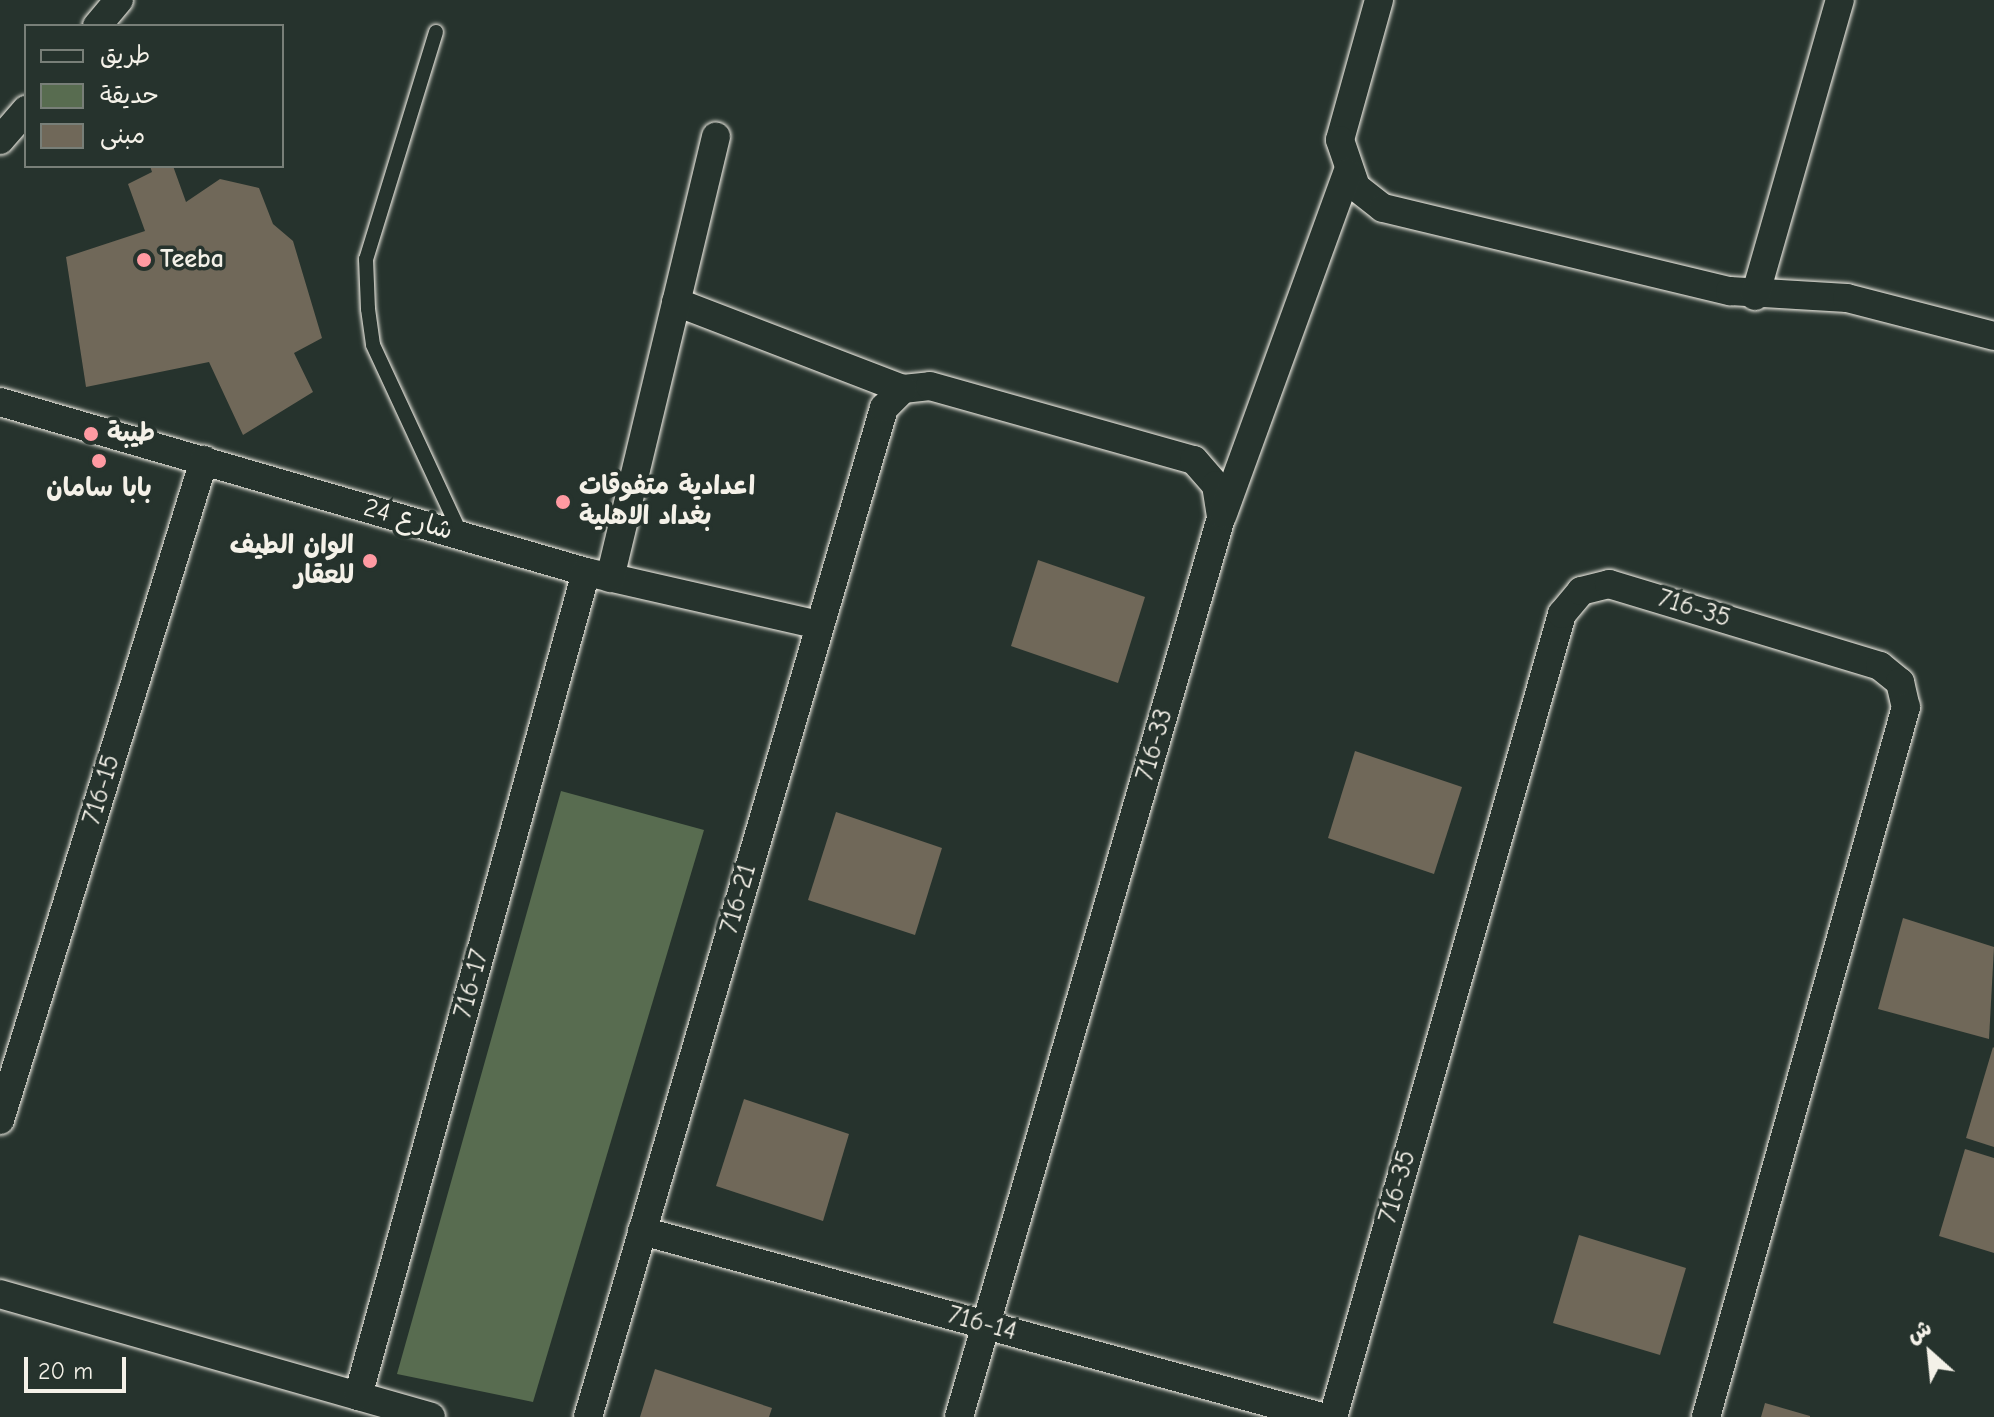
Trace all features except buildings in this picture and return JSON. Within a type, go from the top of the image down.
[{"type":"street","points":[[99,24],[119,0]]},
{"type":"street","points":[[1379,0],[1342,123],[1347,173],[1369,199],[1400,213],[1755,296],[1847,298],[1994,336]]},
{"type":"street","points":[[1755,296],[1840,0]]},
{"type":"street","points":[[0,140],[24,112]]},
{"type":"street","name":"716-17","points":[[358,1396],[676,302],[716,137]]},
{"type":"street","name":"716-33","points":[[959,1417],[1221,518],[1347,173]]},
{"type":"street","points":[[676,302],[903,389],[930,386],[1194,460],[1216,485],[1221,518]]},
{"type":"street","name":"716-21","points":[[588,1417],[884,408],[903,389]]},
{"type":"street","name":"شارع 24","points":[[0,402],[598,575],[819,625]]},
{"type":"street","name":"716-15","points":[[0,1120],[204,460]]},
{"type":"street","name":"716-35","points":[[1333,1417],[1562,614],[1581,591],[1609,584],[1880,666],[1900,682],[1906,707],[1706,1417]]},
{"type":"street","name":"716-14","points":[[642,1231],[1322,1417]]},
{"type":"street","points":[[0,1294],[431,1417]]},
{"type":"lane","points":[[436,32],[366,259],[368,309],[373,345],[461,535]]},
{"type":"green space","points":[[561,791],[704,830],[533,1402],[397,1374]]},
{"type":"place","name":"Teeba","points":[[144,260]]},
{"type":"place","name":"طيبة","points":[[91,434]]},
{"type":"place","name":"بابا سامان","points":[[99,461]]},
{"type":"place","name":"اعدادية متفوقات بغداد الاهلية","points":[[563,502]]},
{"type":"place","name":"الوان الطيف للعقار","points":[[370,561]]}]
